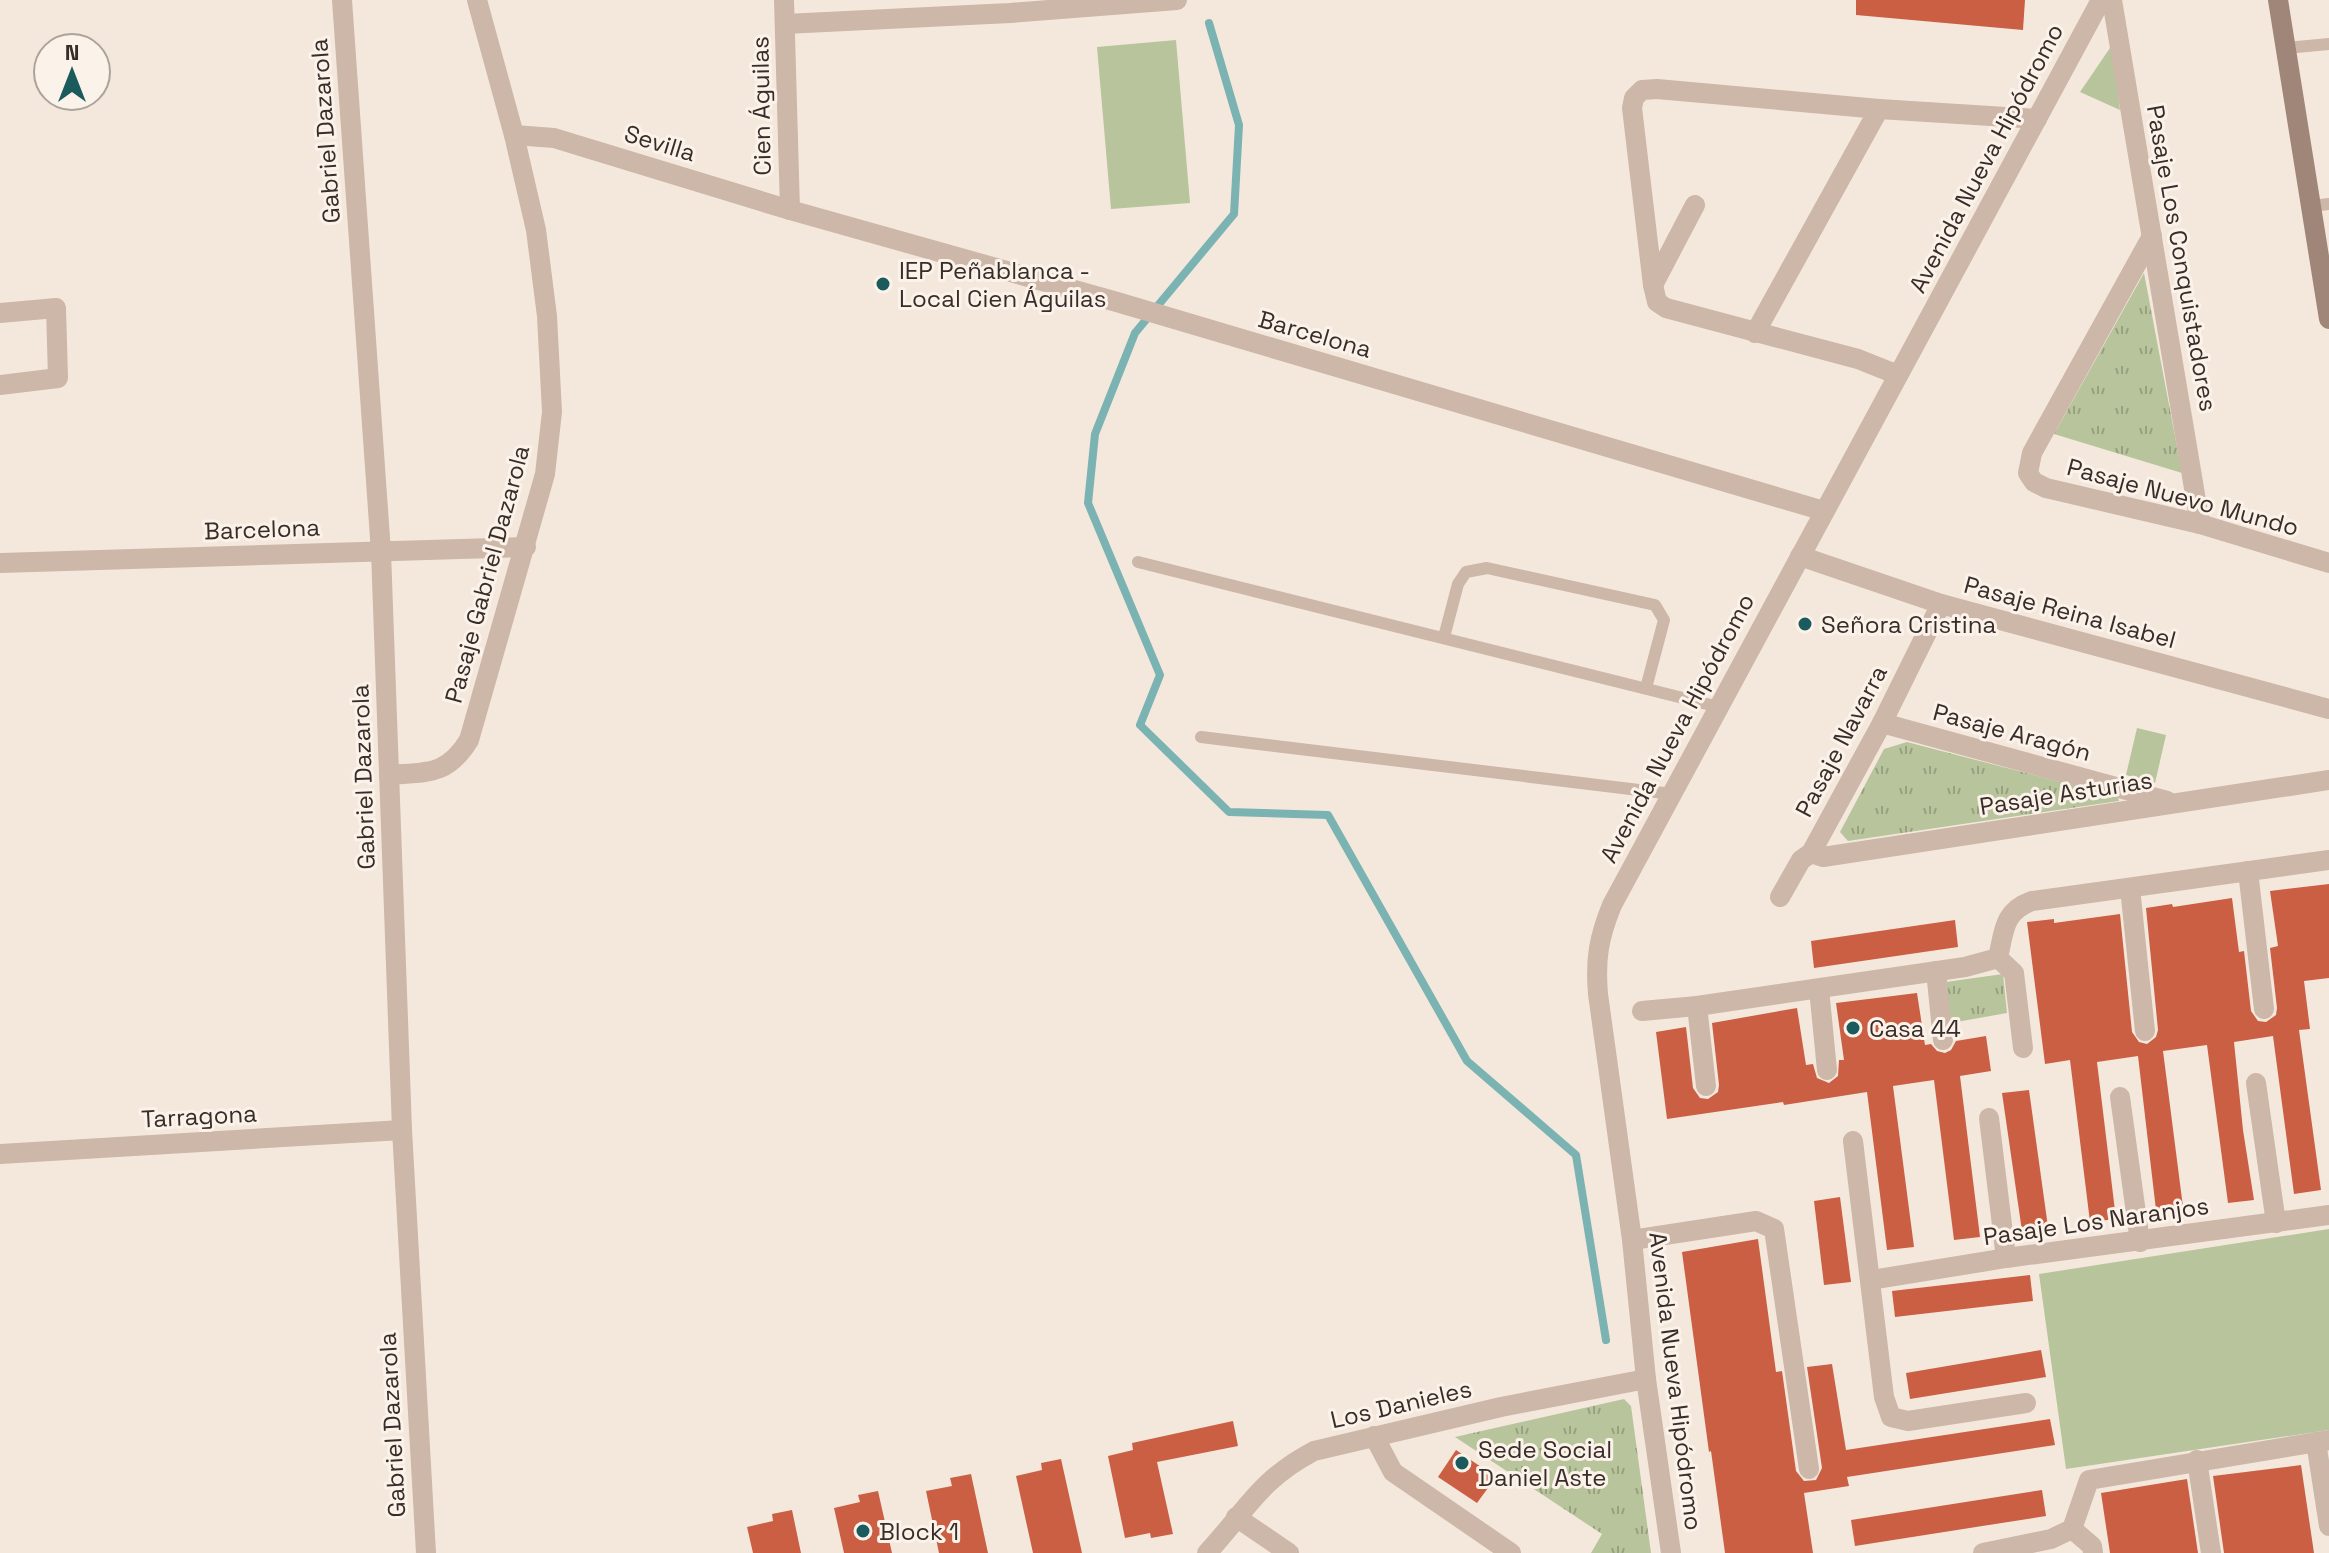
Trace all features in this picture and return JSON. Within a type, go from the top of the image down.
[{"type":"main road","points":[[2278,0],[2320,205],[2329,319]]},
{"type":"street","name":"Gabriel Dazarola","points":[[342,0],[381,552],[402,1130],[426,1553]]},
{"type":"street","name":"Pasaje Gabriel Dazarola","points":[[389,775],[427,772],[448,766],[469,740],[545,474],[552,412],[547,316],[536,230],[477,0]]},
{"type":"street","name":"Cien Águilas","points":[[784,0],[790,210]]},
{"type":"street","points":[[785,24],[1010,13],[1177,0]]},
{"type":"street","name":"Avenida Nueva Hipódromo","points":[[1671,1553],[1646,1379],[1632,1240],[1595,962],[1601,932],[1612,905],[2100,2]]},
{"type":"street","name":"Pasaje Los Conquistadores","points":[[2100,2],[2152,236],[2200,524]]},
{"type":"street","points":[[1898,375],[1858,359],[1666,308],[1657,302],[1632,108],[1637,93],[1657,89],[1879,109],[2037,119]]},
{"type":"street","points":[[1755,333],[1879,109]]},
{"type":"street","name":"Sevilla","points":[[514,135],[554,138],[790,210]]},
{"type":"street","points":[[1653,285],[1695,205]]},
{"type":"street","name":"Barcelona","points":[[790,210],[1117,302],[1824,511]]},
{"type":"street","name":"Pasaje Nuevo Mundo","points":[[2152,236],[2032,453],[2028,473],[2034,482],[2046,488],[2200,524],[2329,563]]},
{"type":"street","points":[[0,313],[56,308],[58,378],[0,385]]},
{"type":"street","name":"Barcelona","points":[[0,563],[526,547]]},
{"type":"street","name":"Pasaje Reina Isabel","points":[[1800,556],[1941,604],[2329,709]]},
{"type":"street","name":"Pasaje Navarra","points":[[1780,897],[1801,860],[1811,853],[1882,723],[1941,604]]},
{"type":"street","name":"Pasaje Aragón","points":[[1882,723],[2175,803]]},
{"type":"street","name":"Pasaje Asturias","points":[[1811,853],[1823,857],[2329,780]]},
{"type":"street","points":[[1998,958],[2010,915],[2017,906],[2032,901],[2329,860]]},
{"type":"street","points":[[2248,871],[2264,1009]]},
{"type":"street","points":[[2130,888],[2145,1031]]},
{"type":"street","points":[[1642,1011],[1819,989],[1998,958]]},
{"type":"street","points":[[1998,958],[2014,973],[2023,1048]]},
{"type":"street","points":[[1936,971],[1943,1040]]},
{"type":"street","points":[[1819,989],[1827,1070]]},
{"type":"street","points":[[1697,1006],[1706,1086]]},
{"type":"street","points":[[2256,1083],[2276,1223]]},
{"type":"street","points":[[2120,1097],[2140,1242]]},
{"type":"street","points":[[1989,1118],[2006,1258]]},
{"type":"street","name":"Tarragona","points":[[0,1154],[402,1130]]},
{"type":"street","points":[[1853,1141],[1884,1397],[1891,1417],[1908,1421],[2026,1403]]},
{"type":"street","name":"Pasaje Los Naranjos","points":[[1871,1280],[2006,1258],[2329,1215]]},
{"type":"street","points":[[1632,1240],[1756,1221],[1774,1229],[1809,1469]]},
{"type":"street","name":"Los Danieles","points":[[1207,1553],[1258,1490],[1287,1465],[1314,1451],[1501,1407],[1646,1379]]},
{"type":"street","points":[[1374,1436],[1393,1472],[1511,1553]]},
{"type":"street","points":[[1983,1553],[2011,1551],[2072,1529],[2089,1480],[2322,1441],[2329,1526]]},
{"type":"street","points":[[2197,1460],[2211,1553]]},
{"type":"street","points":[[1236,1517],[1289,1553]]},
{"type":"street","points":[[2072,1529],[2092,1546],[2093,1553]]},
{"type":"lane","points":[[2286,48],[2329,44]]},
{"type":"lane","points":[[1138,562],[1719,707]]},
{"type":"lane","points":[[1444,637],[1458,584],[1466,572],[1487,568],[1655,605],[1664,620],[1646,688]]},
{"type":"lane","points":[[1201,737],[1672,794]]},
{"type":"green space","points":[[1176,40],[1190,203],[1111,209],[1097,47]]},
{"type":"green space","points":[[2112,45],[2120,110],[2080,92]]},
{"type":"green space","points":[[2144,273],[2182,473],[2054,434]]},
{"type":"green space","points":[[2137,728],[2166,735],[2155,783],[2126,775]]},
{"type":"green space","points":[[1907,742],[2118,797],[2119,801],[1848,841],[1840,832],[1884,749]]},
{"type":"green space","points":[[2003,974],[2007,1013],[1951,1023],[1946,982]]},
{"type":"green space","points":[[2329,1229],[2329,1430],[2066,1469],[2039,1274]]},
{"type":"green space","points":[[1624,1399],[1631,1406],[1651,1553],[1591,1553],[1602,1534],[1455,1437]]},
{"type":"building","points":[[1856,0],[2025,0],[2023,30],[1856,15]]},
{"type":"building","points":[[2329,884],[2329,978],[2304,981],[2310,1029],[2299,1030],[2321,1190],[2294,1194],[2273,1036],[2234,1042],[2254,1200],[2228,1203],[2207,1045],[2163,1051],[2183,1207],[2156,1210],[2138,1056],[2097,1062],[2116,1219],[2090,1222],[2070,1060],[2045,1064],[2027,922],[2054,919],[2054,923],[2120,914],[2132,1032],[2139,1042],[2147,1044],[2156,1037],[2158,1030],[2146,908],[2232,898],[2239,952],[2244,951],[2251,1011],[2258,1021],[2266,1022],[2276,1015],[2277,1008],[2270,948],[2278,946],[2270,891]]},
{"type":"building","points":[[1955,920],[1958,947],[1814,968],[1811,941]]},
{"type":"building","points":[[1917,993],[1925,1045],[1931,1044],[1937,1051],[1945,1053],[1956,1041],[1986,1036],[1991,1071],[1960,1076],[1980,1237],[1954,1240],[1934,1080],[1893,1086],[1914,1247],[1887,1250],[1867,1092],[1667,1119],[1656,1032],[1686,1027],[1693,1088],[1700,1098],[1708,1099],[1718,1092],[1719,1085],[1712,1023],[1797,1008],[1806,1065],[1813,1064],[1817,1078],[1829,1083],[1838,1076],[1839,1060],[1844,1060],[1836,1003]]},
{"type":"building","points":[[2029,1090],[2048,1227],[2022,1231],[2002,1093]]},
{"type":"building","points":[[1840,1197],[1851,1282],[1824,1285],[1814,1201]]},
{"type":"building","points":[[1758,1239],[1776,1372],[1782,1371],[1796,1471],[1804,1481],[1816,1480],[1822,1468],[1807,1367],[1832,1364],[1846,1450],[2050,1419],[2055,1445],[1847,1477],[1849,1486],[1804,1493],[1813,1553],[1725,1553],[1682,1252]]},
{"type":"building","points":[[2030,1275],[2033,1301],[1895,1317],[1892,1291]]},
{"type":"building","points":[[2041,1350],[2046,1377],[1910,1399],[1906,1373]]},
{"type":"building","points":[[1233,1421],[1238,1446],[1157,1462],[1173,1534],[1151,1538],[1150,1533],[1125,1538],[1108,1456],[1133,1450],[1132,1443]]},
{"type":"building","name":"Sede Social Daniel Aste","points":[[1456,1450],[1496,1477],[1477,1503],[1438,1477]]},
{"type":"building","points":[[1061,1459],[1082,1553],[1033,1553],[1016,1476],[1042,1470],[1041,1463]]},
{"type":"building","points":[[2301,1465],[2314,1553],[2224,1553],[2213,1476]]},
{"type":"building","points":[[971,1474],[988,1553],[939,1553],[926,1491],[952,1486],[950,1478]]},
{"type":"building","points":[[2187,1479],[2198,1553],[2110,1553],[2101,1493]]},
{"type":"building","points":[[2042,1490],[2046,1516],[1855,1546],[1851,1520]]},
{"type":"building","name":"Block 1","points":[[878,1491],[892,1553],[844,1553],[834,1508],[860,1502],[858,1495]]},
{"type":"building","points":[[792,1510],[801,1553],[753,1553],[747,1527],[773,1521],[772,1514]]},
{"type":"waterway","points":[[1209,23],[1239,125],[1234,214],[1135,333],[1095,434],[1088,503],[1160,675],[1140,725],[1229,812],[1328,815],[1467,1061],[1576,1155],[1606,1340]]},
{"type":"place","name":"IEP Peñablanca - Local Cien Águilas","points":[[883,284]]},
{"type":"place","name":"Señora Cristina","points":[[1805,624]]},
{"type":"place","name":"Casa 44","points":[[1853,1028]]},
{"type":"place","name":"Sede Social Daniel Aste","points":[[1462,1463]]},
{"type":"place","name":"Block 1","points":[[863,1531]]}]
